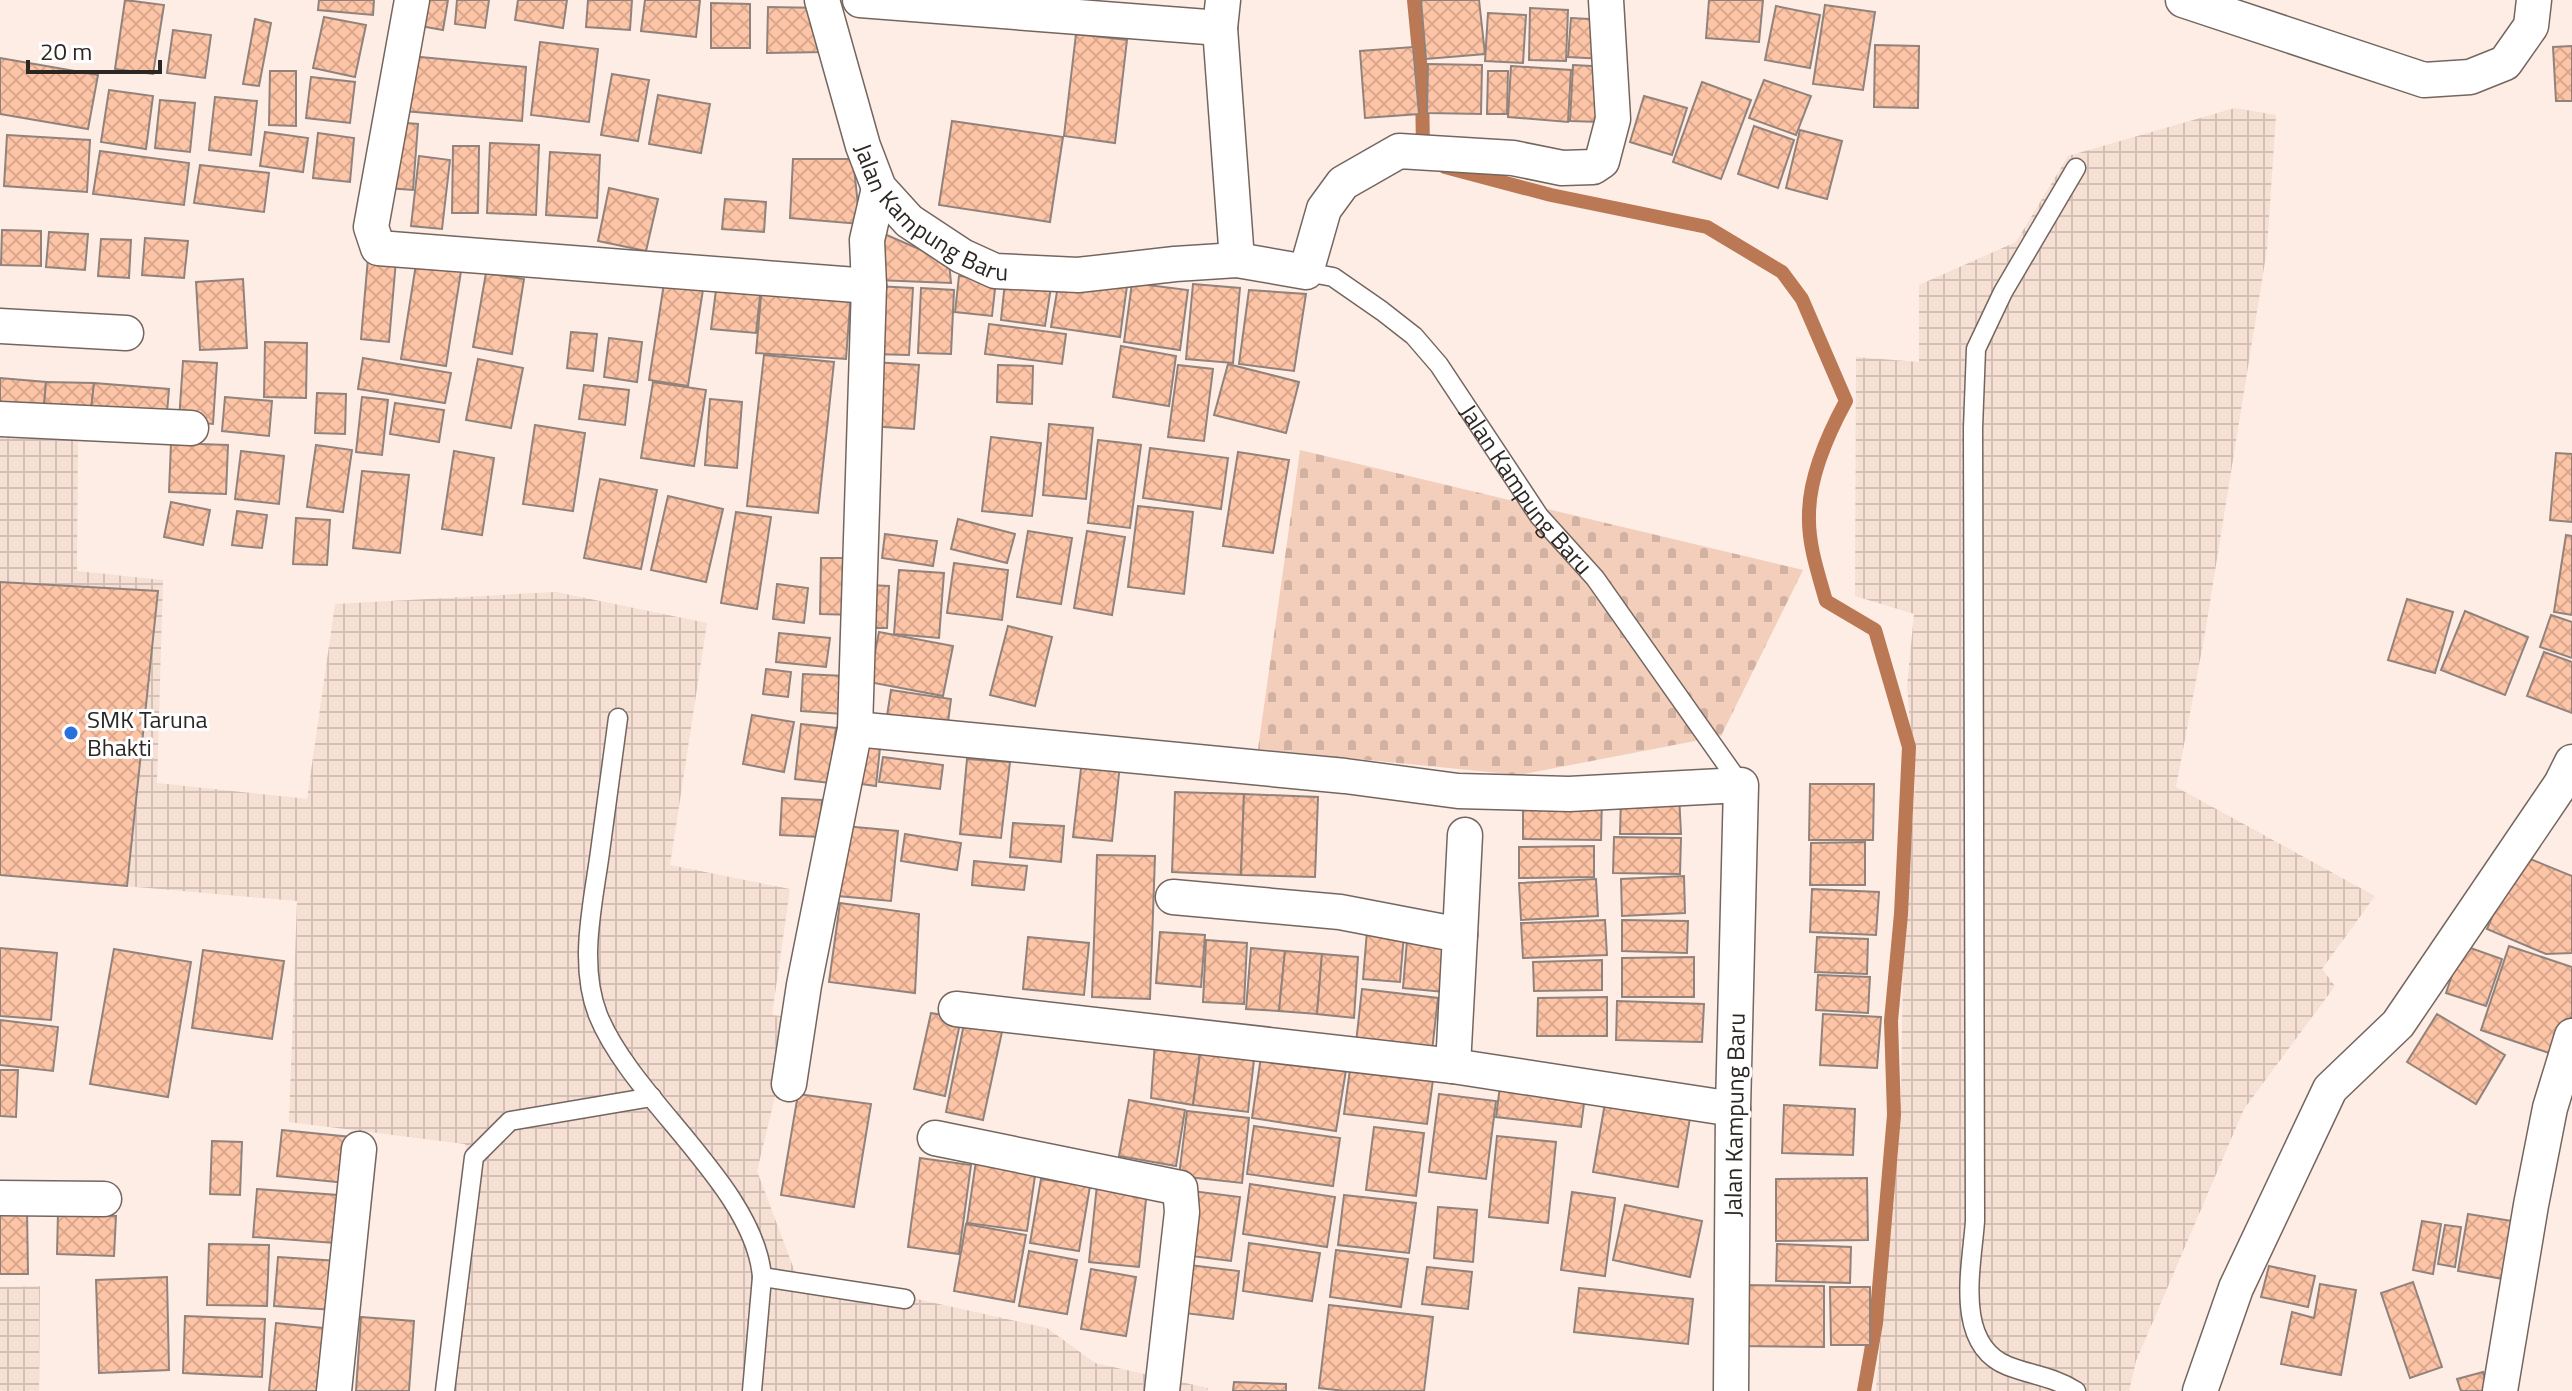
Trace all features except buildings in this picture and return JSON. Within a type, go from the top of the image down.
[{"type":"street","points":[[412,0],[371,227],[378,248],[869,286]]},
{"type":"street","name":"Jalan Kampung Baru","points":[[822,0],[863,146],[879,188],[909,221],[962,256],[995,271],[1078,275],[1237,260],[1306,272]]},
{"type":"street","points":[[860,0],[1222,14],[1237,260]]},
{"type":"street","points":[[1306,272],[1324,209],[1343,183],[1399,151],[1513,158],[1562,168],[1593,167],[1602,161],[1613,119],[1606,0]]},
{"type":"street","points":[[2183,0],[2424,80],[2470,77],[2505,63],[2531,26],[2534,0]]},
{"type":"street","points":[[789,1084],[804,985],[855,729],[869,286],[867,240],[879,188]]},
{"type":"street","points":[[0,326],[126,333]]},
{"type":"street","points":[[0,419],[191,428]]},
{"type":"street","points":[[855,729],[1345,776],[1458,791],[1569,794],[1741,785]]},
{"type":"street","points":[[2200,1391],[2236,1288],[2330,1089],[2398,1024],[2561,784],[2572,762]]},
{"type":"street","name":"Jalan Kampung Baru","points":[[1731,1391],[1733,1109],[1741,785]]},
{"type":"street","points":[[1453,1066],[1465,835]]},
{"type":"street","points":[[1173,897],[1340,912],[1460,935]]},
{"type":"street","points":[[956,1009],[1453,1066],[1733,1109]]},
{"type":"street","points":[[2500,1391],[2545,1135],[2572,1036]]},
{"type":"street","points":[[935,1138],[1180,1188],[1182,1212],[1162,1391]]},
{"type":"street","points":[[334,1391],[359,1149]]},
{"type":"street","points":[[0,1198],[104,1199]]},
{"type":"lane","points":[[2076,168],[2003,292],[1976,349],[1973,428],[1975,1221],[1969,1311],[1975,1334],[1988,1352],[2006,1365],[2051,1377],[2076,1391]]},
{"type":"lane","name":"Jalan Kampung Baru","points":[[1306,272],[1333,277],[1382,311],[1414,336],[1439,365],[1539,516],[1595,578],[1741,785]]},
{"type":"lane","points":[[618,718],[588,941],[590,984],[598,1015],[616,1049],[743,1219],[761,1260],[752,1391]]},
{"type":"lane","points":[[445,1391],[474,1157],[510,1121],[652,1097]]},
{"type":"lane","points":[[762,1277],[905,1299]]},
{"type":"shaded area","points":[[2235,108],[2276,115],[2267,249],[2205,633],[2176,787],[2375,896],[2322,969],[2335,986],[2244,1109],[2136,1361],[2129,1391],[1876,1391],[1901,1097],[1903,963],[1915,783],[1907,686],[1914,614],[1855,596],[1856,357],[1919,362],[1919,285],[2016,242],[2068,156]]},
{"type":"shaded area","points":[[0,438],[78,440],[77,571],[163,580],[157,783],[307,799],[335,604],[556,592],[707,623],[670,865],[790,889],[772,1015],[794,1017],[757,1171],[795,1272],[1047,1328],[1095,1363],[1208,1388],[1207,1391],[453,1391],[480,1196],[465,1144],[289,1122],[297,901],[0,875]]},
{"type":"shaded area","points":[[40,1286],[39,1391],[0,1391],[0,1287]]},
{"type":"green space","points":[[1300,450],[1803,570],[1721,736],[1519,775],[1258,749]]},
{"type":"waterway","points":[[1414,0],[1422,83],[1423,151]]},
{"type":"waterway","points":[[1445,167],[1551,195],[1707,227],[1782,272],[1802,299],[1846,401],[1826,441],[1812,485],[1809,515],[1812,548],[1826,601],[1875,630],[1909,747],[1901,914],[1891,1021],[1894,1115],[1876,1323],[1864,1391]]},
{"type":"place","name":"SMK Taruna Bhakti","points":[[71,733]]}]
